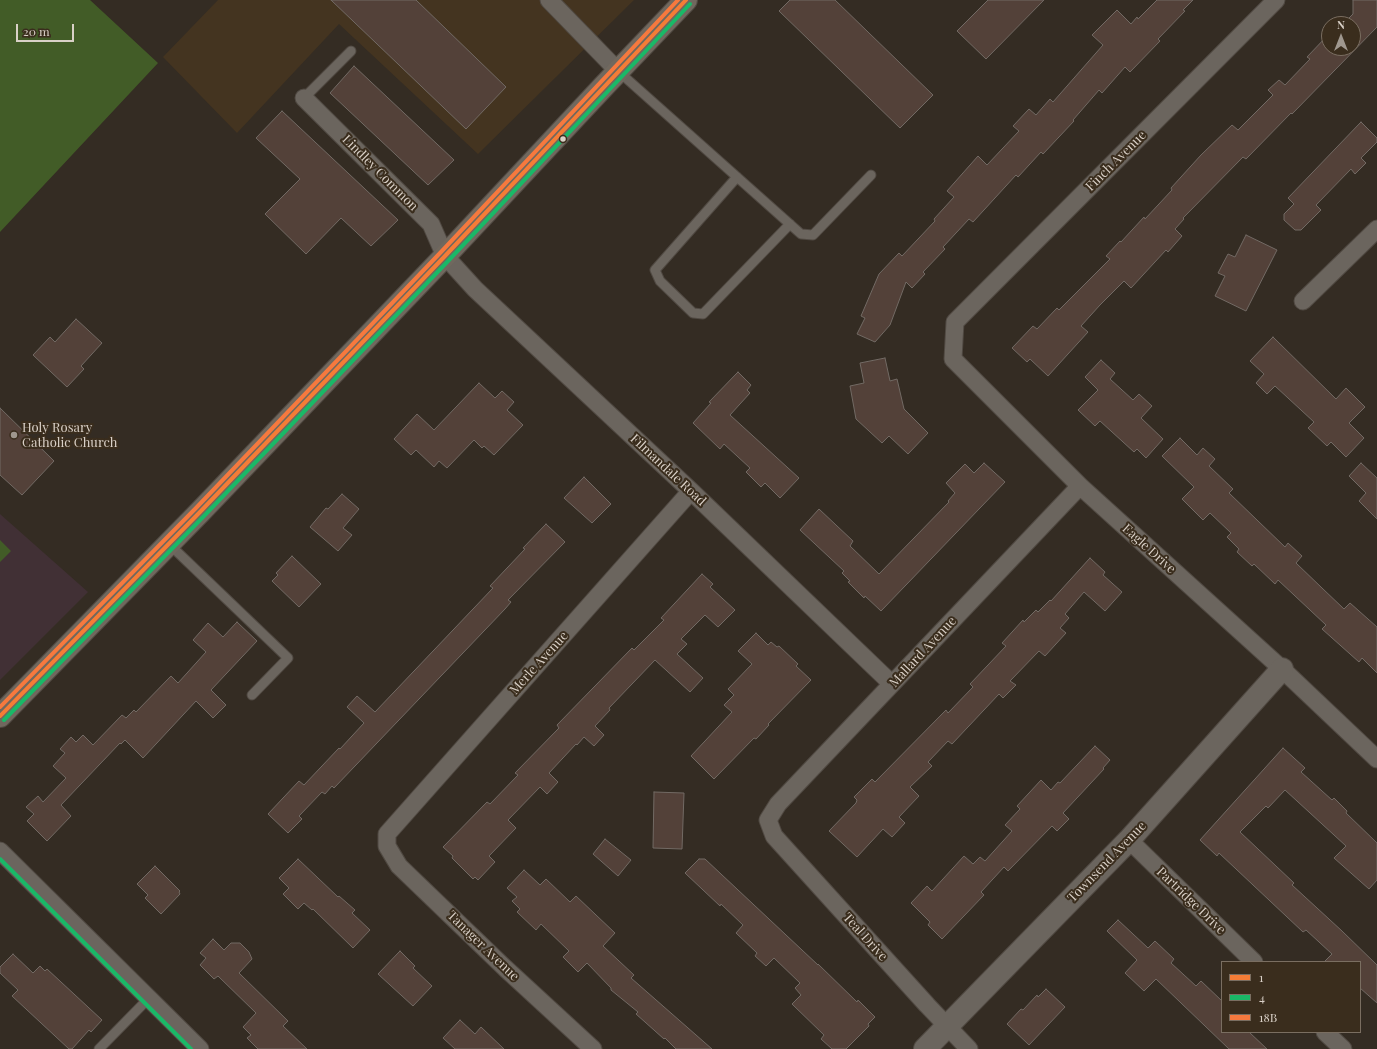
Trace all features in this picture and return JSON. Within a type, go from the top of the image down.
[{"type":"main road","points":[[0,716],[200,512],[445,256],[686,0]]},
{"type":"street","points":[[549,0],[618,71]]},
{"type":"street","name":"Finch Avenue","points":[[956,322],[1276,0]]},
{"type":"street","name":"Lindley Common","points":[[304,98],[431,224],[445,256]]},
{"type":"street","points":[[1303,301],[1377,229]]},
{"type":"street","name":"Filmandale Road","points":[[445,256],[475,289],[892,684]]},
{"type":"street","name":"Eagle Drive","points":[[956,322],[953,359],[1080,486],[1282,669],[1377,759]]},
{"type":"street","name":"Mallard Avenue","points":[[768,820],[778,804],[1080,486]]},
{"type":"street","name":"Merle Avenue","points":[[387,834],[691,492]]},
{"type":"street","name":"Townsend Avenue","points":[[925,1049],[1129,840],[1282,669]]},
{"type":"street","name":"Teal Drive","points":[[768,820],[774,836],[969,1049]]},
{"type":"street","name":"Tanager Avenue","points":[[387,834],[387,846],[399,866],[505,968],[593,1049]]},
{"type":"street","name":"Partridge Drive","points":[[1129,840],[1253,961]]},
{"type":"street","points":[[0,851],[200,1049]]},
{"type":"street","points":[[1326,1033],[1342,1049]]},
{"type":"lane","points":[[304,98],[351,51]]},
{"type":"lane","points":[[618,71],[801,234],[813,235],[871,175]]},
{"type":"lane","points":[[737,177],[655,270],[660,281],[692,313],[703,314],[790,224]]},
{"type":"lane","points":[[168,543],[288,658],[252,695]]},
{"type":"lane","points":[[99,1049],[148,999]]},
{"type":"shaded area","points":[[218,0],[634,0],[478,154],[339,24],[237,133],[163,57]]},
{"type":"shaded area","points":[[0,514],[88,592],[0,680]]},
{"type":"green space","points":[[0,0],[90,0],[158,63],[0,232]]},
{"type":"green space","points":[[0,540],[11,551],[0,562]]},
{"type":"building","points":[[331,0],[416,0],[506,87],[466,129]]},
{"type":"building","points":[[790,0],[835,0],[933,95],[900,128],[779,11]]},
{"type":"building","points":[[988,0],[1044,0],[986,59],[957,31]]},
{"type":"building","points":[[1157,0],[1193,0],[1183,10],[1185,11],[1158,39],[1160,41],[1130,72],[1125,67],[1102,93],[1099,90],[1073,120],[1074,121],[1043,154],[1041,152],[1018,177],[1016,175],[973,222],[969,219],[943,247],[945,249],[923,272],[925,274],[912,288],[906,282],[890,325],[875,342],[857,334],[865,318],[861,316],[879,274],[899,253],[902,256],[935,221],[934,219],[954,197],[947,191],[978,156],[987,165],[1019,131],[1013,126],[1029,109],[1036,115],[1050,99],[1053,102],[1103,45],[1092,35],[1117,10],[1131,24]]},
{"type":"building","points":[[1353,0],[1377,0],[1377,27],[1361,43],[1361,16],[1351,16],[1353,14]]},
{"type":"building","points":[[1321,42],[1321,56],[1349,56],[1246,159],[1243,157],[1183,218],[1184,219],[1175,229],[1182,236],[1168,252],[1166,250],[1131,288],[1124,281],[1100,305],[1081,326],[1088,332],[1048,376],[1030,359],[1027,362],[1012,348],[1033,326],[1037,329],[1057,308],[1059,310],[1110,259],[1106,256],[1144,217],[1145,219],[1172,190],[1171,188],[1201,155],[1232,125],[1238,130],[1273,95],[1268,90],[1279,80],[1285,85],[1310,59],[1307,57]]},
{"type":"building","points":[[354,66],[454,160],[428,185],[330,93]]},
{"type":"building","points":[[282,111],[398,220],[371,246],[341,218],[306,254],[265,214],[300,179],[256,138]]},
{"type":"building","points":[[1361,122],[1377,138],[1377,142],[1361,158],[1366,163],[1355,174],[1351,169],[1316,205],[1321,210],[1301,230],[1295,230],[1284,220],[1284,214],[1294,204],[1288,198]]},
{"type":"building","points":[[1246,235],[1277,250],[1246,311],[1215,296],[1225,276],[1218,273],[1228,254],[1235,257]]},
{"type":"building","points":[[76,319],[102,343],[81,366],[84,369],[67,387],[33,355],[50,337],[55,342]]},
{"type":"building","points":[[1273,337],[1336,399],[1346,388],[1365,407],[1349,423],[1364,438],[1346,457],[1331,442],[1327,446],[1308,428],[1314,422],[1275,386],[1267,394],[1256,383],[1264,374],[1250,361]]},
{"type":"building","points":[[885,358],[890,381],[897,379],[904,409],[928,433],[908,454],[889,436],[882,443],[856,419],[850,386],[864,383],[860,363]]},
{"type":"building","points":[[1101,360],[1115,373],[1110,379],[1133,400],[1139,394],[1152,406],[1141,418],[1163,439],[1146,458],[1137,449],[1134,452],[1100,421],[1095,426],[1078,410],[1098,390],[1085,377]]},
{"type":"building","points":[[738,372],[751,385],[747,390],[750,393],[730,415],[799,478],[780,498],[765,483],[761,487],[746,472],[750,468],[724,444],[720,449],[693,423],[711,403],[709,402]]},
{"type":"building","points":[[479,383],[495,398],[502,391],[514,402],[507,410],[523,425],[494,455],[484,446],[482,448],[474,440],[447,468],[439,461],[434,467],[416,450],[411,455],[394,439],[417,414],[434,430]]},
{"type":"building","name":"Holy Rosary Catholic Church","points":[[0,408],[54,461],[22,495],[0,475]]},
{"type":"building","points":[[1180,438],[1197,455],[1203,448],[1215,459],[1209,466],[1233,489],[1229,493],[1285,547],[1288,543],[1302,556],[1296,563],[1322,588],[1344,609],[1350,603],[1377,627],[1377,673],[1362,658],[1359,662],[1322,629],[1326,625],[1278,580],[1275,584],[1254,564],[1252,566],[1237,552],[1239,549],[1227,537],[1231,533],[1210,513],[1203,520],[1182,499],[1194,487],[1162,456]]},
{"type":"building","points":[[984,463],[1005,482],[881,611],[865,596],[864,598],[848,582],[850,581],[842,573],[844,571],[800,530],[819,509],[853,541],[850,546],[879,574],[949,502],[948,501],[955,493],[946,483],[965,464],[974,473]]},
{"type":"building","points":[[1361,463],[1377,478],[1377,519],[1359,501],[1366,493],[1349,476]]},
{"type":"building","points":[[584,477],[611,504],[592,523],[564,498]]},
{"type":"building","points":[[342,494],[359,509],[343,528],[352,535],[338,551],[310,527],[326,508],[328,509]]},
{"type":"building","points":[[546,524],[565,542],[508,600],[511,602],[505,609],[334,788],[332,786],[325,794],[322,792],[299,816],[302,819],[288,833],[268,814],[299,781],[304,785],[364,723],[347,707],[357,696],[375,712],[493,588],[490,586]]},
{"type":"building","points":[[292,556],[321,584],[299,607],[272,581],[278,575],[276,573]]},
{"type":"building","points":[[1090,558],[1105,572],[1103,575],[1122,592],[1105,611],[1084,592],[1065,614],[1069,618],[1060,628],[1066,633],[1045,656],[1039,651],[1010,681],[1016,685],[1003,698],[999,694],[952,744],[948,741],[928,762],[932,766],[910,787],[919,796],[899,817],[905,823],[892,837],[883,829],[857,857],[829,831],[856,803],[857,800],[854,797],[872,779],[875,782],[946,710],[948,713],[973,687],[970,684],[1006,646],[1002,643],[1023,620],[1024,622],[1036,610],[1038,612],[1050,600],[1051,601]]},
{"type":"building","points":[[702,574],[713,584],[710,587],[735,610],[718,627],[705,615],[681,639],[687,644],[677,654],[703,678],[690,692],[655,660],[609,708],[610,710],[595,726],[604,735],[594,746],[584,737],[549,773],[558,782],[547,794],[540,787],[508,820],[516,828],[489,856],[495,862],[478,880],[475,877],[473,879],[443,847],[487,802],[490,804],[518,775],[515,773],[559,728],[557,725],[632,648],[634,650],[664,620],[661,618]]},
{"type":"building","points":[[237,622],[257,641],[211,690],[226,705],[213,718],[196,701],[143,758],[125,740],[121,744],[120,743],[61,805],[71,816],[47,841],[27,821],[34,814],[26,807],[38,796],[43,802],[66,778],[53,766],[65,753],[60,749],[71,737],[76,742],[83,735],[93,745],[122,715],[126,718],[134,710],[136,712],[171,676],[178,683],[206,652],[193,640],[208,623],[223,637]]},
{"type":"building","points":[[756,633],[768,645],[771,642],[777,647],[779,646],[798,664],[796,666],[811,680],[768,724],[769,725],[756,739],[754,738],[714,779],[691,756],[732,712],[724,705],[734,695],[728,689],[752,664],[738,651]]},
{"type":"building","points":[[1095,746],[1110,760],[1103,768],[1104,769],[1063,813],[1069,819],[1057,831],[1052,826],[1008,871],[1004,867],[981,892],[984,895],[942,939],[928,925],[930,922],[911,903],[927,886],[932,891],[964,856],[973,864],[980,857],[985,861],[1012,831],[1005,825],[1020,809],[1017,806],[1041,780],[1051,790],[1058,782],[1060,783]]},
{"type":"building","points":[[1283,748],[1305,768],[1301,772],[1332,800],[1334,798],[1347,811],[1346,813],[1377,843],[1377,880],[1369,889],[1334,858],[1346,846],[1285,790],[1268,808],[1266,806],[1240,832],[1294,883],[1292,885],[1377,965],[1377,1003],[1361,989],[1361,961],[1325,961],[1332,954],[1306,930],[1303,932],[1219,853],[1217,856],[1200,840]]},
{"type":"building","points":[[654,792],[684,793],[682,849],[653,848]]},
{"type":"building","points":[[605,839],[631,860],[618,876],[593,854]]},
{"type":"building","points":[[298,859],[338,897],[339,896],[355,910],[352,913],[370,930],[353,948],[313,909],[312,910],[304,903],[298,909],[283,894],[289,888],[279,878]]},
{"type":"building","points":[[699,859],[705,859],[857,1002],[858,1000],[875,1017],[868,1024],[869,1026],[846,1049],[832,1049],[821,1039],[824,1035],[792,1004],[801,995],[795,988],[800,983],[774,958],[766,966],[755,956],[757,953],[736,933],[743,925],[721,904],[720,906],[685,873]]},
{"type":"building","points":[[155,866],[180,891],[180,894],[161,914],[145,898],[148,895],[137,884]]},
{"type":"building","points":[[524,870],[540,885],[546,879],[570,902],[576,896],[615,933],[603,946],[634,975],[631,978],[712,1049],[676,1049],[636,1014],[638,1012],[611,990],[611,988],[587,963],[578,972],[563,957],[569,951],[541,924],[536,930],[517,912],[520,909],[512,901],[517,897],[507,888]]},
{"type":"building","points":[[1118,920],[1148,948],[1155,941],[1174,959],[1171,963],[1196,986],[1201,981],[1221,1000],[1221,1033],[1250,1033],[1267,1049],[1229,1049],[1156,979],[1144,991],[1125,973],[1137,960],[1107,931]]},
{"type":"building","points":[[213,939],[224,950],[231,943],[240,943],[249,952],[252,959],[239,973],[288,1021],[283,1026],[307,1049],[258,1049],[247,1038],[251,1035],[243,1027],[256,1013],[218,976],[214,979],[200,965],[206,958],[200,953]]},
{"type":"building","points":[[400,951],[415,966],[413,968],[432,986],[413,1006],[378,974]]},
{"type":"building","points":[[13,954],[33,973],[40,966],[45,971],[47,969],[102,1020],[91,1032],[89,1030],[72,1049],[69,1049],[12,996],[18,990],[0,973],[0,967]]},
{"type":"building","points":[[1046,989],[1065,1007],[1029,1045],[1007,1024],[1021,1009],[1023,1010],[1037,995],[1038,997]]},
{"type":"building","points":[[460,1020],[475,1034],[481,1027],[504,1049],[455,1049],[443,1038]]},
{"type":"transit line","name":"18B","points":[[0,707],[196,508],[441,252],[678,0]]},
{"type":"transit line","name":"1","points":[[0,716],[200,512],[445,256],[686,0]]},
{"type":"transit line","name":"4","points":[[4,720],[204,516],[449,260],[690,4]]},
{"type":"transit line","name":"4","points":[[0,859],[191,1049]]},
{"type":"place","name":"Holy Rosary Catholic Church","points":[[14,435]]}]
